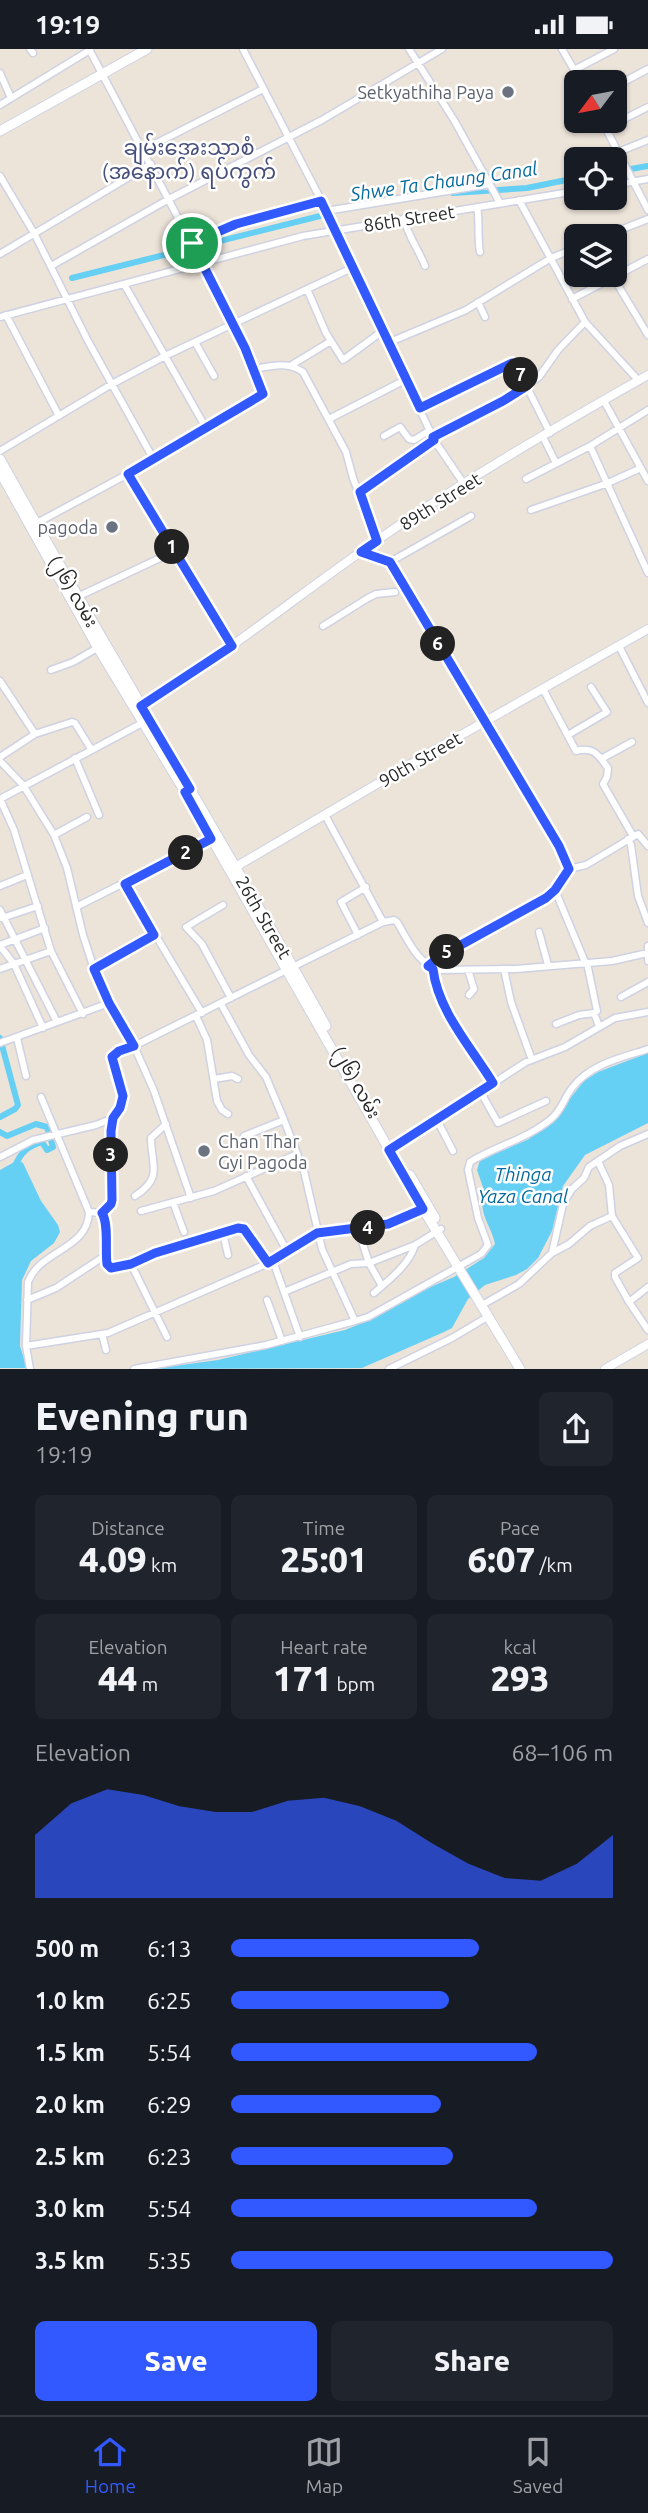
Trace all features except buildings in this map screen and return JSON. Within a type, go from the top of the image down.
[{"type":"main road","points":[[0,131],[140,51]]},
{"type":"main road","name":"(၂၆) လမ်း","points":[[0,459],[74,599]]},
{"type":"main road","name":"(၂၆) လမ်း","points":[[0,472],[233,869]]},
{"type":"main road","name":"26th Street","points":[[233,869],[290,968]]},
{"type":"main road","name":"(၂၆) လမ်း","points":[[290,968],[391,1149],[520,1369]]},
{"type":"street","points":[[243,49],[334,226],[434,439],[464,484]]},
{"type":"street","points":[[409,49],[499,201]]},
{"type":"street","points":[[51,266],[169,199],[289,138],[442,49]]},
{"type":"street","points":[[562,49],[573,70],[614,49]]},
{"type":"street","points":[[0,105],[89,50],[193,245],[254,369],[263,394],[154,460],[35,524]]},
{"type":"street","points":[[627,80],[648,69]]},
{"type":"street","points":[[0,73],[11,98]]},
{"type":"street","points":[[143,149],[263,89]]},
{"type":"street","points":[[627,118],[648,107]]},
{"type":"street","points":[[627,148],[648,140]]},
{"type":"street","points":[[0,254],[151,165]]},
{"type":"street","points":[[627,171],[648,210]]},
{"type":"street","points":[[0,176],[34,233],[65,298],[154,460]]},
{"type":"street","points":[[627,181],[648,179]]},
{"type":"street","points":[[326,211],[491,186]]},
{"type":"street","name":"86th Street","points":[[3,316],[334,226],[564,193]]},
{"type":"street","points":[[519,200],[584,322],[645,380]]},
{"type":"street","points":[[193,245],[236,224],[321,201]]},
{"type":"street","points":[[477,207],[480,252]]},
{"type":"street","points":[[404,218],[405,226],[425,267]]},
{"type":"street","points":[[627,227],[648,219]]},
{"type":"street","points":[[390,342],[478,302],[564,253]]},
{"type":"street","points":[[627,269],[648,259]]},
{"type":"street","points":[[0,451],[112,384],[165,356],[354,267]]},
{"type":"street","points":[[124,284],[206,428]]},
{"type":"street","points":[[572,299],[593,287]]},
{"type":"street","points":[[620,287],[648,335]]},
{"type":"street","points":[[307,289],[331,341],[344,360],[384,330]]},
{"type":"street","points":[[478,302],[485,317]]},
{"type":"street","points":[[3,316],[59,416]]},
{"type":"street","points":[[360,492],[434,439],[503,401],[539,377],[563,344],[584,322]]},
{"type":"street","points":[[290,366],[331,341]]},
{"type":"street","points":[[195,342],[214,376]]},
{"type":"street","points":[[420,408],[512,363],[517,366],[527,386],[556,463]]},
{"type":"street","points":[[254,369],[281,365],[303,372],[346,452],[377,541]]},
{"type":"street","points":[[329,419],[407,379]]},
{"type":"street","name":"89th Street","points":[[138,708],[232,646],[377,541],[464,484],[604,401],[645,380]]},
{"type":"street","points":[[604,401],[645,471],[648,481]]},
{"type":"street","points":[[526,479],[590,446],[648,410]]},
{"type":"street","points":[[384,436],[400,427],[409,439],[414,440],[430,430]]},
{"type":"street","points":[[590,446],[648,573]]},
{"type":"street","points":[[531,510],[645,471]]},
{"type":"street","points":[[128,474],[232,646]]},
{"type":"street","points":[[390,562],[471,516]]},
{"type":"street","points":[[74,599],[175,551]]},
{"type":"street","points":[[361,552],[390,562],[559,846],[569,869]]},
{"type":"street","points":[[323,627],[376,594],[395,592]]},
{"type":"street","name":"90th Street","points":[[233,869],[648,629]]},
{"type":"street","points":[[51,670],[73,662],[101,646]]},
{"type":"street","points":[[619,646],[648,703]]},
{"type":"street","points":[[0,681],[35,734]]},
{"type":"street","points":[[568,735],[607,712],[591,687]]},
{"type":"street","points":[[543,689],[576,751],[586,748],[594,751],[608,768],[603,784],[631,838],[638,896],[648,923]]},
{"type":"street","points":[[83,1014],[51,951],[15,830],[0,799],[146,721]]},
{"type":"street","points":[[91,749],[73,722],[35,734],[0,759],[23,785],[54,835],[67,868],[94,969],[109,1003],[134,1046],[166,1124],[191,1198]]},
{"type":"street","points":[[601,759],[632,742]]},
{"type":"street","points":[[75,758],[99,815]]},
{"type":"street","points":[[325,815],[383,922]]},
{"type":"street","points":[[54,835],[87,817]]},
{"type":"street","points":[[430,967],[439,957],[534,905],[555,890],[569,869],[586,865],[640,835],[648,846]]},
{"type":"street","points":[[76,907],[214,837]]},
{"type":"street","points":[[0,886],[27,876]]},
{"type":"street","points":[[125,884],[199,1015],[207,1040],[217,1101],[228,1114]]},
{"type":"street","points":[[358,935],[341,902],[366,887]]},
{"type":"street","points":[[555,890],[586,963],[597,1010],[594,1013],[599,1026]]},
{"type":"street","points":[[223,905],[186,927],[202,944],[232,998]]},
{"type":"street","points":[[38,906],[1,915],[27,959],[57,1022]]},
{"type":"street","points":[[0,1157],[29,1141],[96,1125],[113,1118],[120,1108],[123,1096],[112,1057],[119,1051],[199,1015],[383,922],[397,922],[421,960],[430,967],[504,969],[624,960],[648,954]]},
{"type":"street","points":[[43,1028],[13,964],[0,945],[45,928]]},
{"type":"street","points":[[539,932],[548,965]]},
{"type":"street","points":[[94,969],[154,935]]},
{"type":"street","points":[[0,969],[51,951]]},
{"type":"street","points":[[430,967],[441,1000],[493,1083]]},
{"type":"street","points":[[504,969],[511,1003],[533,1060]]},
{"type":"street","points":[[468,970],[474,989],[469,995]]},
{"type":"street","points":[[621,997],[648,982]]},
{"type":"street","points":[[2,1043],[109,1003]]},
{"type":"street","points":[[221,1004],[249,1055],[266,1077],[297,1154],[308,1188],[317,1233],[331,1272],[355,1321]]},
{"type":"street","points":[[391,1149],[533,1060],[565,1047],[615,1018],[648,1012]]},
{"type":"street","points":[[556,1024],[579,1015],[594,1013]]},
{"type":"street","points":[[17,1038],[26,1076]]},
{"type":"street","points":[[134,1369],[300,1337],[368,1317],[481,1254],[488,1245],[478,1218],[468,1170],[470,1162],[513,1142],[550,1120],[560,1110],[573,1085],[602,1065],[648,1049]]},
{"type":"street","points":[[214,1079],[232,1076],[238,1079]]},
{"type":"street","points":[[480,1091],[498,1123],[546,1101]]},
{"type":"street","points":[[30,1369],[26,1346],[26,1289],[30,1275],[54,1253],[79,1238],[89,1223],[89,1212],[51,1134],[41,1097]]},
{"type":"street","points":[[89,1212],[102,1213],[111,1204],[113,1118]]},
{"type":"street","points":[[244,1136],[284,1120]]},
{"type":"street","points":[[437,1120],[453,1151]]},
{"type":"street","points":[[135,1196],[154,1176],[155,1162],[150,1138],[166,1124]]},
{"type":"street","points":[[552,1253],[563,1204],[572,1189],[597,1161],[620,1146],[648,1134]]},
{"type":"street","points":[[141,1211],[214,1191],[297,1154]]},
{"type":"street","points":[[597,1161],[609,1185],[612,1216],[638,1258],[615,1273],[615,1277],[648,1330]]},
{"type":"street","points":[[246,1177],[287,1251]]},
{"type":"street","points":[[173,1202],[184,1232]]},
{"type":"street","points":[[26,1346],[102,1334],[155,1314],[229,1278],[270,1262],[317,1233],[358,1229],[402,1220],[426,1208]]},
{"type":"street","points":[[102,1213],[106,1222],[107,1264],[111,1268],[244,1229],[270,1262],[300,1337]]},
{"type":"street","points":[[480,1302],[519,1284],[552,1253],[569,1244],[590,1226],[612,1216]]},
{"type":"street","points":[[358,1229],[369,1263],[382,1286]]},
{"type":"street","points":[[284,1292],[351,1264],[369,1263],[415,1245],[439,1230]]},
{"type":"street","points":[[223,1233],[228,1255]]},
{"type":"street","points":[[374,1293],[408,1259],[415,1245]]},
{"type":"street","points":[[27,1300],[56,1288],[106,1255]]},
{"type":"street","points":[[131,1264],[167,1337]]},
{"type":"street","points":[[629,1302],[648,1287]]},
{"type":"street","points":[[267,1300],[282,1341]]},
{"type":"street","points":[[389,1369],[452,1338],[489,1316]]},
{"type":"street","points":[[102,1334],[106,1350]]},
{"type":"street","points":[[605,1369],[648,1344]]},
{"type":"water","name":"Thinga Yaza Canal","points":[[648,1053],[648,1123],[585,1155],[563,1186],[552,1231],[538,1258],[516,1275],[485,1285],[468,1299],[452,1328],[362,1368],[152,1369],[218,1360],[345,1330],[454,1277],[484,1258],[495,1244],[483,1213],[485,1193],[477,1170],[480,1160],[529,1139],[552,1121],[584,1081],[598,1072]]},
{"type":"water","points":[[18,1160],[23,1163],[60,1232],[54,1243],[31,1261],[22,1280],[20,1346],[27,1368],[0,1368],[0,1170]]},
{"type":"waterway","name":"Shwe Ta Chaung Canal","points":[[627,170],[648,166]]},
{"type":"waterway","name":"Shwe Ta Chaung Canal","points":[[453,193],[527,188],[564,180]]},
{"type":"waterway","name":"Shwe Ta Chaung Canal","points":[[72,278],[332,213]]},
{"type":"waterway","points":[[0,1038],[18,1105],[0,1117]]},
{"type":"waterway","points":[[0,1132],[7,1136],[36,1124],[47,1127],[53,1147],[47,1150],[42,1142],[32,1146],[22,1154],[15,1166]]},
{"type":"place","name":"Setkyathiha Paya","points":[[508,92]]},
{"type":"place","name":"pagoda","points":[[112,527]]},
{"type":"place","name":"Chan Thar Gyi Pagoda","points":[[204,1151]]},
{"type":"district","name":"ချမ်းအေးသာစံ (အနောက်) ရပ်ကွက်","points":[[189,159]]},
{"type":"route","points":[[321,201],[420,408],[512,363],[517,366],[527,386],[433,437],[434,440],[360,492],[377,541],[361,552],[390,562],[559,846],[569,869],[546,898],[439,957],[428,966],[433,969],[438,992],[448,1013],[493,1083],[389,1150],[423,1209],[388,1224],[317,1233],[268,1263],[244,1229],[238,1228],[155,1253],[131,1264],[111,1268],[107,1264],[104,1242],[106,1222],[102,1213],[112,1200],[111,1131],[113,1118],[120,1108],[123,1096],[112,1057],[119,1051],[134,1046],[109,1003],[94,969],[154,935],[125,884],[211,839],[185,792],[190,789],[141,706],[232,646],[128,474],[263,394],[245,348],[192,243],[236,224],[321,201]]}]
